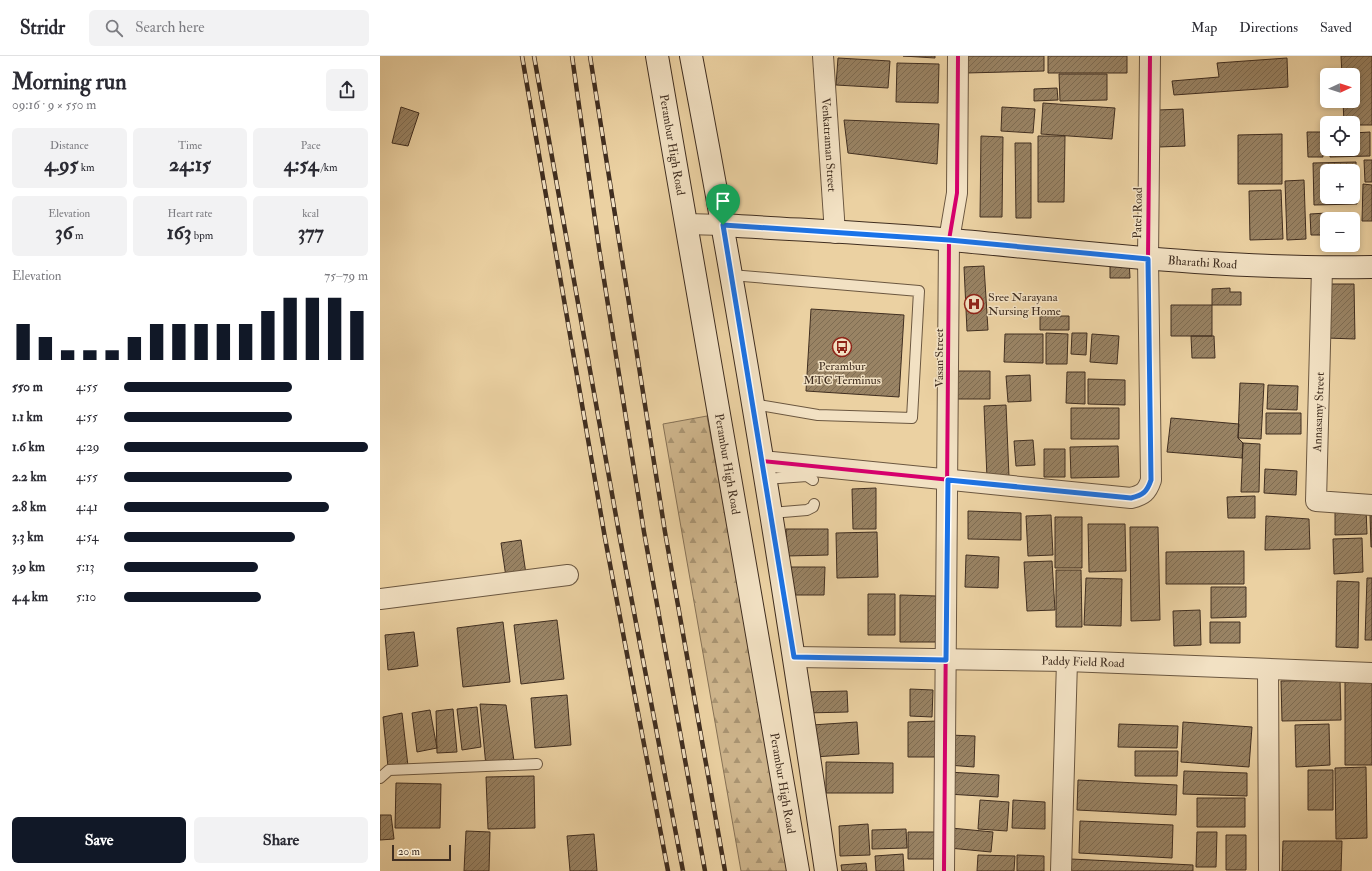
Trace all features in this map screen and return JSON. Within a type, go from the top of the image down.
[{"type":"main road","name":"Perambur High Road","points":[[657,56],[798,871]]},
{"type":"main road","points":[[691,56],[732,275],[794,657],[826,871]]},
{"type":"main road","name":"Bharathi Road","points":[[723,225],[949,240],[1148,259],[1322,268],[1372,267]]},
{"type":"street","name":"Venkatraman Street","points":[[822,56],[835,233]]},
{"type":"street","name":"Vasan Street","points":[[944,871],[949,240],[957,193],[958,56]]},
{"type":"street","name":"Patel Road","points":[[948,480],[1131,498],[1142,496],[1148,490],[1151,480],[1148,259],[1150,56]]},
{"type":"street","points":[[686,224],[723,225]]},
{"type":"street","name":"Annasamy Street","points":[[1322,268],[1316,501],[1372,505]]},
{"type":"street","points":[[764,470],[948,480]]},
{"type":"street","points":[[380,599],[568,575]]},
{"type":"street","name":"Paddy Field Road","points":[[794,657],[1067,661],[1372,673]]},
{"type":"street","points":[[1061,871],[1067,661]]},
{"type":"street","points":[[1268,670],[1270,871]]},
{"type":"lane","points":[[732,275],[919,291],[912,418],[818,415],[753,404]]},
{"type":"lane","points":[[764,470],[807,476],[813,480]]},
{"type":"lane","points":[[770,513],[808,510],[814,504]]},
{"type":"lane","points":[[380,778],[389,770],[537,764]]},
{"type":"green space","points":[[707,416],[791,871],[741,871],[663,424]]},
{"type":"building","points":[[903,56],[935,56],[935,58]]},
{"type":"building","points":[[966,56],[1044,56],[1044,71],[966,73]]},
{"type":"building","points":[[1048,56],[1127,56],[1127,73],[1048,73]]},
{"type":"building","points":[[1341,56],[1372,56],[1372,125],[1360,125],[1360,116],[1344,116],[1343,108],[1360,108],[1360,68],[1342,68]]},
{"type":"building","points":[[838,58],[890,61],[888,88],[836,85]]},
{"type":"building","points":[[1287,58],[1288,87],[1174,95],[1172,81],[1219,77],[1217,63]]},
{"type":"building","points":[[897,63],[939,64],[938,103],[896,102]]},
{"type":"building","points":[[1059,74],[1107,74],[1107,100],[1060,101]]},
{"type":"building","points":[[1057,88],[1058,100],[1034,101],[1034,89]]},
{"type":"building","points":[[1043,103],[1115,108],[1112,139],[1041,134]]},
{"type":"building","points":[[401,107],[419,113],[408,146],[392,143]]},
{"type":"building","points":[[1002,107],[1035,109],[1033,133],[1001,131]]},
{"type":"building","points":[[1183,109],[1185,146],[1159,147],[1158,110]]},
{"type":"building","points":[[844,120],[939,124],[937,164],[848,153]]},
{"type":"building","points":[[1307,132],[1320,132],[1320,156],[1323,157],[1308,157]]},
{"type":"building","points":[[1370,132],[1370,156],[1330,157],[1360,156],[1360,133]]},
{"type":"building","points":[[1282,134],[1282,184],[1238,184],[1238,135]]},
{"type":"building","points":[[981,136],[1003,137],[1002,217],[980,217]]},
{"type":"building","points":[[1038,136],[1065,136],[1064,202],[1038,202]]},
{"type":"building","points":[[1015,143],[1031,143],[1031,218],[1016,218]]},
{"type":"building","points":[[1364,160],[1372,160],[1372,182],[1365,182]]},
{"type":"building","points":[[1356,162],[1356,164],[1320,164],[1320,204],[1357,204],[1314,205],[1313,163]]},
{"type":"building","points":[[1304,180],[1306,239],[1287,240],[1285,181]]},
{"type":"building","points":[[1363,184],[1372,185],[1372,221],[1362,221]]},
{"type":"building","points":[[1281,190],[1283,239],[1250,240],[1249,191]]},
{"type":"building","points":[[1320,213],[1320,235],[1311,235],[1310,214]]},
{"type":"building","points":[[1110,258],[1129,258],[1130,278],[1110,278]]},
{"type":"building","points":[[984,266],[988,330],[967,331],[964,267]]},
{"type":"building","points":[[1327,284],[1354,284],[1355,339],[1327,338]]},
{"type":"building","points":[[1230,288],[1230,292],[1241,292],[1241,305],[1212,305],[1212,289]]},
{"type":"building","points":[[1171,305],[1212,305],[1212,336],[1171,336]]},
{"type":"building","points":[[811,309],[904,315],[899,397],[806,391]]},
{"type":"building","points":[[1040,316],[1069,316],[1069,330],[1040,330]]},
{"type":"building","points":[[1046,333],[1068,334],[1067,364],[1046,364]]},
{"type":"building","points":[[1072,333],[1087,333],[1086,355],[1071,354]]},
{"type":"building","points":[[1005,334],[1043,334],[1043,363],[1004,362]]},
{"type":"building","points":[[1092,334],[1119,336],[1117,364],[1090,362]]},
{"type":"building","points":[[1191,336],[1214,336],[1215,358],[1192,358]]},
{"type":"building","points":[[954,371],[990,371],[990,399],[954,399]]},
{"type":"building","points":[[1067,372],[1085,372],[1085,404],[1066,403]]},
{"type":"building","points":[[1030,375],[1031,401],[1008,402],[1006,376]]},
{"type":"building","points":[[1088,379],[1125,380],[1125,405],[1088,404]]},
{"type":"building","points":[[1240,383],[1264,384],[1261,439],[1238,438]]},
{"type":"building","points":[[1268,385],[1298,386],[1297,410],[1267,409]]},
{"type":"building","points":[[1006,405],[1009,477],[987,478],[984,406]]},
{"type":"building","points":[[1071,408],[1119,408],[1119,439],[1071,439]]},
{"type":"building","points":[[1266,413],[1301,413],[1301,434],[1266,434]]},
{"type":"building","points":[[1171,418],[1239,424],[1238,438],[1243,443],[1242,458],[1167,452]]},
{"type":"building","points":[[1033,440],[1035,465],[1016,466],[1014,441]]},
{"type":"building","points":[[1243,443],[1260,444],[1259,492],[1241,492]]},
{"type":"building","points":[[1118,446],[1119,477],[1071,478],[1070,447]]},
{"type":"building","points":[[1044,449],[1065,449],[1065,477],[1044,477]]},
{"type":"building","points":[[1265,469],[1297,471],[1296,495],[1264,493]]},
{"type":"building","points":[[876,488],[876,529],[853,529],[852,489]]},
{"type":"building","points":[[1255,496],[1255,518],[1228,518],[1227,497]]},
{"type":"building","points":[[1366,508],[1367,534],[1335,535],[1335,509]]},
{"type":"building","points":[[968,511],[1021,513],[1021,540],[968,539]]},
{"type":"building","points":[[1051,515],[1053,555],[1028,556],[1026,516]]},
{"type":"building","points":[[1370,515],[1372,515],[1372,547],[1371,547]]},
{"type":"building","points":[[1266,516],[1309,519],[1310,549],[1265,550]]},
{"type":"building","points":[[1055,517],[1082,517],[1082,568],[1055,568]]},
{"type":"building","points":[[1088,524],[1125,524],[1126,571],[1089,572]]},
{"type":"building","points":[[1130,527],[1158,527],[1160,620],[1131,621]]},
{"type":"building","points":[[786,529],[828,529],[828,555],[787,556]]},
{"type":"building","points":[[877,532],[878,577],[837,578],[836,533]]},
{"type":"building","points":[[1362,538],[1363,572],[1334,574],[1333,539]]},
{"type":"building","points":[[521,540],[526,574],[506,577],[501,543]]},
{"type":"building","points":[[1244,551],[1244,584],[1166,584],[1166,552]]},
{"type":"building","points":[[966,555],[999,557],[998,588],[965,587]]},
{"type":"building","points":[[1052,561],[1055,610],[1027,611],[1024,562]]},
{"type":"building","points":[[790,567],[825,567],[824,595],[790,595]]},
{"type":"building","points":[[1056,570],[1081,570],[1082,627],[1056,627]]},
{"type":"building","points":[[1086,578],[1122,579],[1121,626],[1084,625]]},
{"type":"building","points":[[1367,578],[1372,578],[1372,640],[1365,640]]},
{"type":"building","points":[[1337,581],[1359,582],[1358,648],[1336,647]]},
{"type":"building","points":[[1211,587],[1246,587],[1246,617],[1211,618]]},
{"type":"building","points":[[868,594],[895,594],[895,635],[868,635]]},
{"type":"building","points":[[900,595],[936,596],[936,642],[900,642]]},
{"type":"building","points":[[1200,610],[1201,645],[1174,646],[1173,611]]},
{"type":"building","points":[[557,620],[564,679],[521,684],[514,625]]},
{"type":"building","points":[[503,622],[510,682],[463,687],[457,628]]},
{"type":"building","points":[[1210,622],[1240,622],[1240,643],[1210,643]]},
{"type":"building","points":[[414,632],[418,666],[388,670],[385,635]]},
{"type":"building","points":[[1340,680],[1341,720],[1282,721],[1281,681]]},
{"type":"building","points":[[1345,680],[1372,680],[1372,765],[1345,765]]},
{"type":"building","points":[[910,689],[933,690],[932,717],[910,716]]},
{"type":"building","points":[[847,691],[848,712],[805,713],[805,692]]},
{"type":"building","points":[[567,695],[571,745],[535,748],[531,698]]},
{"type":"building","points":[[480,704],[506,705],[514,761],[486,766]]},
{"type":"building","points":[[477,707],[481,747],[462,750],[457,709]]},
{"type":"building","points":[[453,709],[457,752],[437,753],[436,711]]},
{"type":"building","points":[[430,710],[437,748],[417,752],[412,713]]},
{"type":"building","points":[[402,713],[408,766],[388,767],[383,717]]},
{"type":"building","points":[[938,721],[938,757],[908,757],[908,722]]},
{"type":"building","points":[[857,722],[859,754],[814,757],[812,725]]},
{"type":"building","points":[[1183,722],[1252,727],[1249,767],[1181,762]]},
{"type":"building","points":[[1119,724],[1178,726],[1177,748],[1118,747]]},
{"type":"building","points":[[1329,724],[1330,765],[1296,767],[1295,725]]},
{"type":"building","points":[[949,735],[975,736],[974,767],[948,765]]},
{"type":"building","points":[[1135,751],[1178,751],[1177,776],[1135,776]]},
{"type":"building","points":[[826,762],[893,763],[893,793],[826,793]]},
{"type":"building","points":[[1366,767],[1367,838],[1336,839],[1335,768]]},
{"type":"building","points":[[1308,770],[1333,770],[1333,810],[1308,810]]},
{"type":"building","points":[[1184,771],[1247,773],[1247,796],[1183,794]]},
{"type":"building","points":[[948,772],[999,775],[998,797],[947,794]]},
{"type":"building","points":[[534,776],[535,828],[488,829],[486,777]]},
{"type":"building","points":[[1078,780],[1177,785],[1176,815],[1077,810]]},
{"type":"building","points":[[396,783],[441,784],[440,828],[395,828]]},
{"type":"building","points":[[1197,798],[1245,798],[1245,827],[1197,827]]},
{"type":"building","points":[[980,800],[1009,802],[1007,831],[978,829]]},
{"type":"building","points":[[1013,800],[1045,802],[1045,829],[1012,828]]},
{"type":"building","points":[[380,815],[391,815],[394,839],[380,840]]},
{"type":"building","points":[[1080,821],[1173,825],[1172,858],[1079,853]]},
{"type":"building","points":[[868,824],[870,855],[840,856],[839,826]]},
{"type":"building","points":[[951,828],[993,832],[991,852],[949,848]]},
{"type":"building","points":[[906,829],[907,848],[872,849],[872,830]]},
{"type":"building","points":[[466,831],[490,832],[489,871],[464,871]]},
{"type":"building","points":[[908,832],[942,832],[942,859],[908,859]]},
{"type":"building","points":[[1197,832],[1217,832],[1216,867],[1196,867]]},
{"type":"building","points":[[594,834],[597,871],[570,871],[567,836]]},
{"type":"building","points":[[1226,835],[1246,835],[1246,870],[1226,870]]},
{"type":"building","points":[[1283,841],[1342,841],[1341,871],[1282,871]]},
{"type":"building","points":[[903,854],[904,871],[876,871],[875,856]]},
{"type":"building","points":[[978,855],[1015,856],[1014,871],[977,871]]},
{"type":"building","points":[[1017,855],[1044,856],[1044,871],[1017,871]]},
{"type":"building","points":[[1071,859],[1193,865],[1193,871],[1070,871]]},
{"type":"building","points":[[866,863],[867,871],[842,871],[841,865]]},
{"type":"railway","points":[[522,56],[605,538],[668,871]]},
{"type":"railway","points":[[534,56],[619,533],[683,871]]},
{"type":"railway","points":[[572,56],[599,248],[644,532],[705,871]]},
{"type":"railway","points":[[590,56],[665,532],[725,871]]},
{"type":"cycle path","points":[[944,871],[949,240],[957,193],[958,56]]},
{"type":"cycle path","points":[[762,461],[1131,498],[1139,496],[1144,492],[1151,480],[1148,259],[1150,56]]},
{"type":"place","name":"Sree Narayana Nursing Home","points":[[974,304]]},
{"type":"place","name":"Perambur MTC Terminus","points":[[842,347]]},
{"type":"route","points":[[723,225],[949,240],[1148,259],[1151,480],[1148,490],[1142,496],[1131,498],[948,480],[946,660],[794,657],[723,225]]}]
